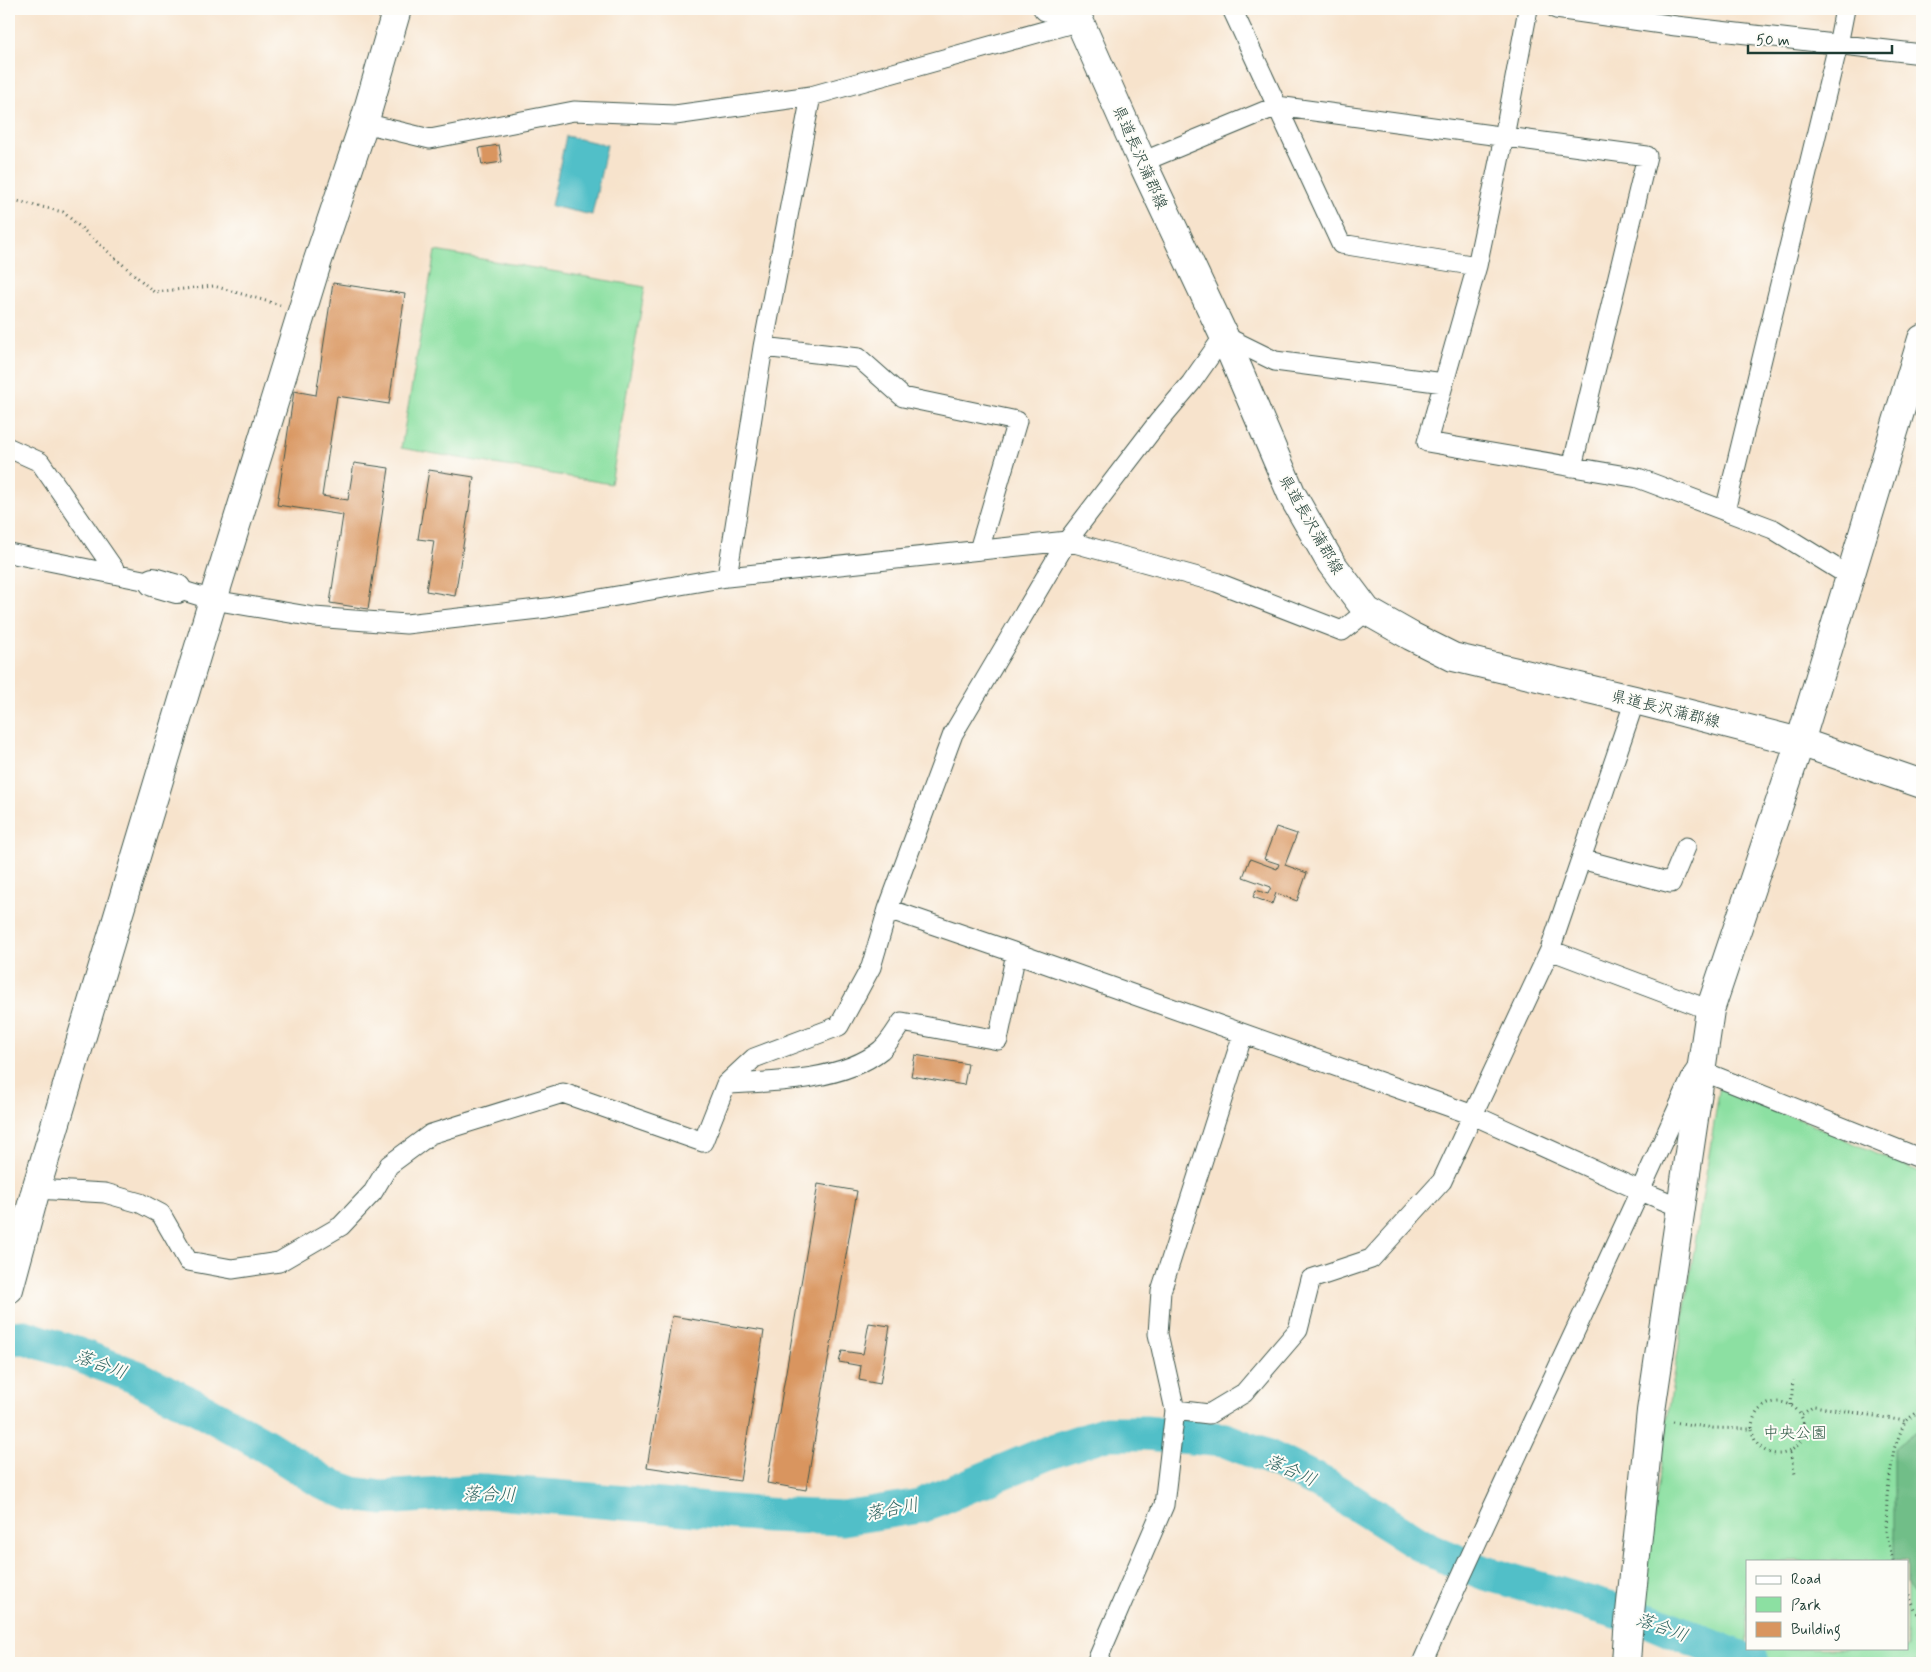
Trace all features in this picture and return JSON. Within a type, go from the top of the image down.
[{"type":"street","points":[[9,1290],[36,1189],[213,600],[302,311],[364,123],[397,9]]},
{"type":"street","points":[[1043,9],[1045,11],[1077,15]]},
{"type":"street","points":[[1232,9],[1341,244],[1477,266]]},
{"type":"street","points":[[1528,9],[1477,266],[1428,442],[1638,478],[1773,529],[1849,576]]},
{"type":"street","points":[[1556,9],[1677,17],[1838,45],[1922,54]]},
{"type":"street","points":[[1725,511],[1838,45],[1845,9]]},
{"type":"street","points":[[364,123],[430,139],[574,111],[675,115],[812,96],[1077,15]]},
{"type":"street","name":"県道長沢蒲郡線","points":[[1077,15],[1142,162],[1224,336],[1292,495],[1331,563],[1367,611],[1453,657],[1635,700],[1800,742],[1922,784]]},
{"type":"street","points":[[727,577],[763,347],[812,96]]},
{"type":"street","points":[[1142,162],[1277,106],[1647,156],[1572,467]]},
{"type":"street","points":[[36,1189],[105,1193],[140,1203],[161,1214],[188,1261],[232,1269],[279,1262],[341,1226],[373,1192],[389,1165],[431,1134],[563,1093],[703,1142],[726,1084],[754,1058],[839,1026],[871,967],[888,909],[953,734],[1067,541],[1159,421],[1192,384],[1224,336],[1275,361],[1444,383]]},
{"type":"street","points":[[1626,1663],[1651,1410],[1710,1010],[1800,742],[1922,339]]},
{"type":"street","points":[[763,347],[859,358],[903,397],[1017,421],[979,550]]},
{"type":"street","points":[[9,448],[40,462],[118,575]]},
{"type":"street","points":[[9,553],[165,585],[213,600],[314,617],[406,624],[547,608],[727,577],[1067,541],[1216,582],[1342,631],[1367,611]]},
{"type":"street","points":[[1175,1412],[1209,1414],[1244,1393],[1298,1330],[1311,1279],[1371,1259],[1442,1181],[1550,950],[1635,700]]},
{"type":"street","points":[[1581,859],[1671,883],[1686,848]]},
{"type":"street","points":[[888,909],[1473,1115],[1682,1208]]},
{"type":"street","points":[[1550,950],[1710,1010]]},
{"type":"street","points":[[726,1084],[790,1081],[860,1064],[883,1049],[902,1022],[998,1040],[1016,953]]},
{"type":"street","points":[[1096,1663],[1164,1505],[1175,1412],[1158,1334],[1161,1291],[1243,1034]]},
{"type":"street","points":[[1703,1059],[1922,1159]]},
{"type":"street","points":[[1422,1663],[1456,1586],[1703,1059]]},
{"type":"path","points":[[9,199],[63,212],[154,292],[214,286],[302,311]]},
{"type":"path","points":[[1791,1404],[1793,1380]]},
{"type":"path","points":[[1778,1402],[1791,1404],[1802,1414],[1805,1429],[1801,1444],[1790,1453],[1777,1456],[1764,1451],[1755,1442],[1752,1429],[1755,1415],[1764,1405],[1778,1402]]},
{"type":"path","points":[[1802,1414],[1814,1406],[1905,1421]]},
{"type":"path","points":[[1893,1560],[1886,1532],[1887,1496],[1894,1449],[1905,1421],[1922,1409]]},
{"type":"path","points":[[1651,1410],[1667,1421],[1713,1428],[1752,1429]]},
{"type":"path","points":[[1790,1453],[1795,1474]]},
{"type":"path","points":[[1908,1592],[1915,1610],[1922,1619]]},
{"type":"green space","points":[[435,251],[645,287],[611,484],[401,448]]},
{"type":"green space","name":"中央公園","points":[[1720,1085],[1922,1173],[1922,1663],[1751,1663],[1696,1640],[1641,1609],[1667,1421]]},
{"type":"green space","points":[[1922,1428],[1922,1606],[1908,1586],[1908,1560],[1894,1560],[1894,1449]]},
{"type":"water","points":[[566,136],[607,145],[592,215],[551,206]]},
{"type":"building","points":[[499,145],[502,162],[482,165],[479,148]]},
{"type":"building","points":[[333,283],[405,294],[389,404],[337,396],[322,496],[348,500],[354,463],[389,468],[368,609],[330,603],[343,515],[277,505],[294,391],[316,395]]},
{"type":"building","points":[[429,470],[474,477],[455,596],[426,591],[434,541],[418,539]]},
{"type":"building","points":[[1276,827],[1297,834],[1285,865],[1307,873],[1297,901],[1276,893],[1272,904],[1253,897],[1256,890],[1268,894],[1271,887],[1243,877],[1250,859],[1277,869],[1279,864],[1264,859]]},
{"type":"building","points":[[915,1055],[968,1064],[964,1085],[911,1076]]},
{"type":"building","points":[[818,1184],[857,1191],[806,1490],[767,1483]]},
{"type":"building","points":[[672,1316],[764,1331],[740,1481],[647,1467]]},
{"type":"building","points":[[869,1323],[890,1326],[880,1384],[859,1380],[861,1366],[839,1362],[842,1351],[863,1354]]},
{"type":"waterway","name":"落合川","points":[[9,1338],[25,1337],[134,1376],[204,1411],[266,1446],[326,1484],[354,1494],[382,1498],[484,1491],[767,1515],[843,1518],[920,1506],[1055,1450],[1106,1433],[1145,1433],[1225,1440],[1268,1457],[1327,1486],[1430,1550],[1482,1572],[1654,1622],[1752,1663]]}]
